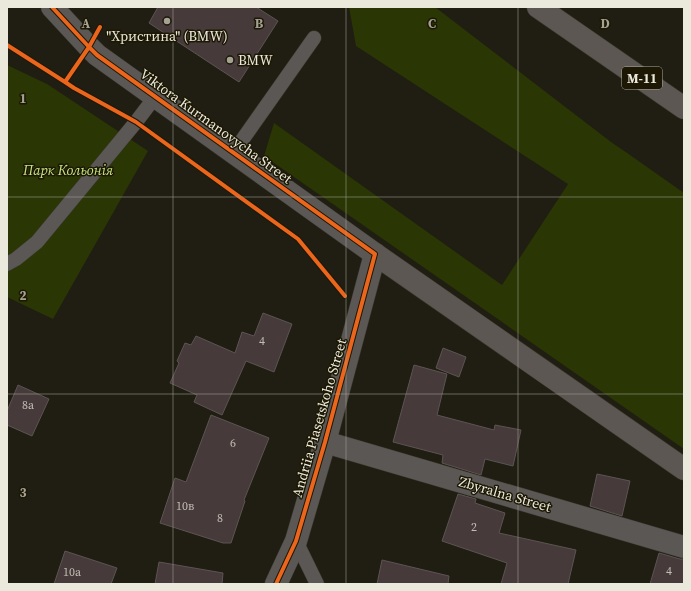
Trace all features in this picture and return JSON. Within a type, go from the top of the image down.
[{"type":"main road","name":"М-11","points":[[538,7],[684,108]]},
{"type":"main road","points":[[375,254],[684,469]]},
{"type":"street","name":"Viktora Kurmanovycha Street","points":[[52,7],[97,55],[375,254]]},
{"type":"street","name":"Andriia Piasetskoho Street","points":[[276,584],[296,541],[325,442],[375,254]]},
{"type":"street","name":"Zbyralna Street","points":[[325,442],[684,547]]},
{"type":"lane","points":[[233,152],[314,38]]},
{"type":"lane","points":[[7,264],[16,259],[37,242],[155,97]]},
{"type":"lane","points":[[296,541],[317,584]]},
{"type":"green space","points":[[349,7],[435,7],[611,142],[684,193],[684,449],[264,156],[274,123],[502,285],[568,184],[356,46]]},
{"type":"green space","name":"Парк Кольонія","points":[[7,65],[47,84],[148,151],[53,319],[7,297]]},
{"type":"building","name":"BMW","points":[[158,7],[256,7],[278,21],[239,82],[149,23]]},
{"type":"building","points":[[263,313],[292,324],[274,372],[246,361],[222,415],[194,402],[197,395],[170,383],[179,363],[177,361],[185,343],[191,345],[196,336],[235,353],[242,332],[254,336]]},
{"type":"building","points":[[443,348],[466,357],[459,377],[436,368]]},
{"type":"building","points":[[414,365],[447,374],[437,415],[494,430],[495,425],[521,430],[513,466],[485,459],[481,475],[442,463],[443,455],[393,442]]},
{"type":"building","points":[[18,385],[49,399],[32,436],[7,425],[7,411]]},
{"type":"building","points":[[211,415],[269,438],[244,500],[245,501],[231,543],[223,543],[160,523],[175,478],[186,482]]},
{"type":"building","points":[[597,474],[630,481],[622,516],[590,506]]},
{"type":"building","points":[[458,494],[476,499],[475,503],[505,513],[499,533],[576,550],[568,584],[501,584],[507,563],[442,541]]},
{"type":"building","points":[[65,551],[117,568],[111,584],[54,584]]},
{"type":"building","points":[[659,553],[684,559],[684,584],[650,584]]},
{"type":"building","points":[[382,560],[449,576],[448,584],[377,584]]},
{"type":"building","points":[[159,562],[223,573],[222,584],[155,584]]},
{"type":"cycle path","points":[[52,7],[97,55],[375,254],[325,442],[296,541],[276,584]]},
{"type":"cycle path","points":[[7,45],[65,82],[89,47],[100,27]]},
{"type":"cycle path","points":[[65,82],[136,122],[298,239],[345,296]]},
{"type":"place","name":"\"Христина\" (BMW)","points":[[167,21]]},
{"type":"place","name":"BMW","points":[[230,60]]}]
